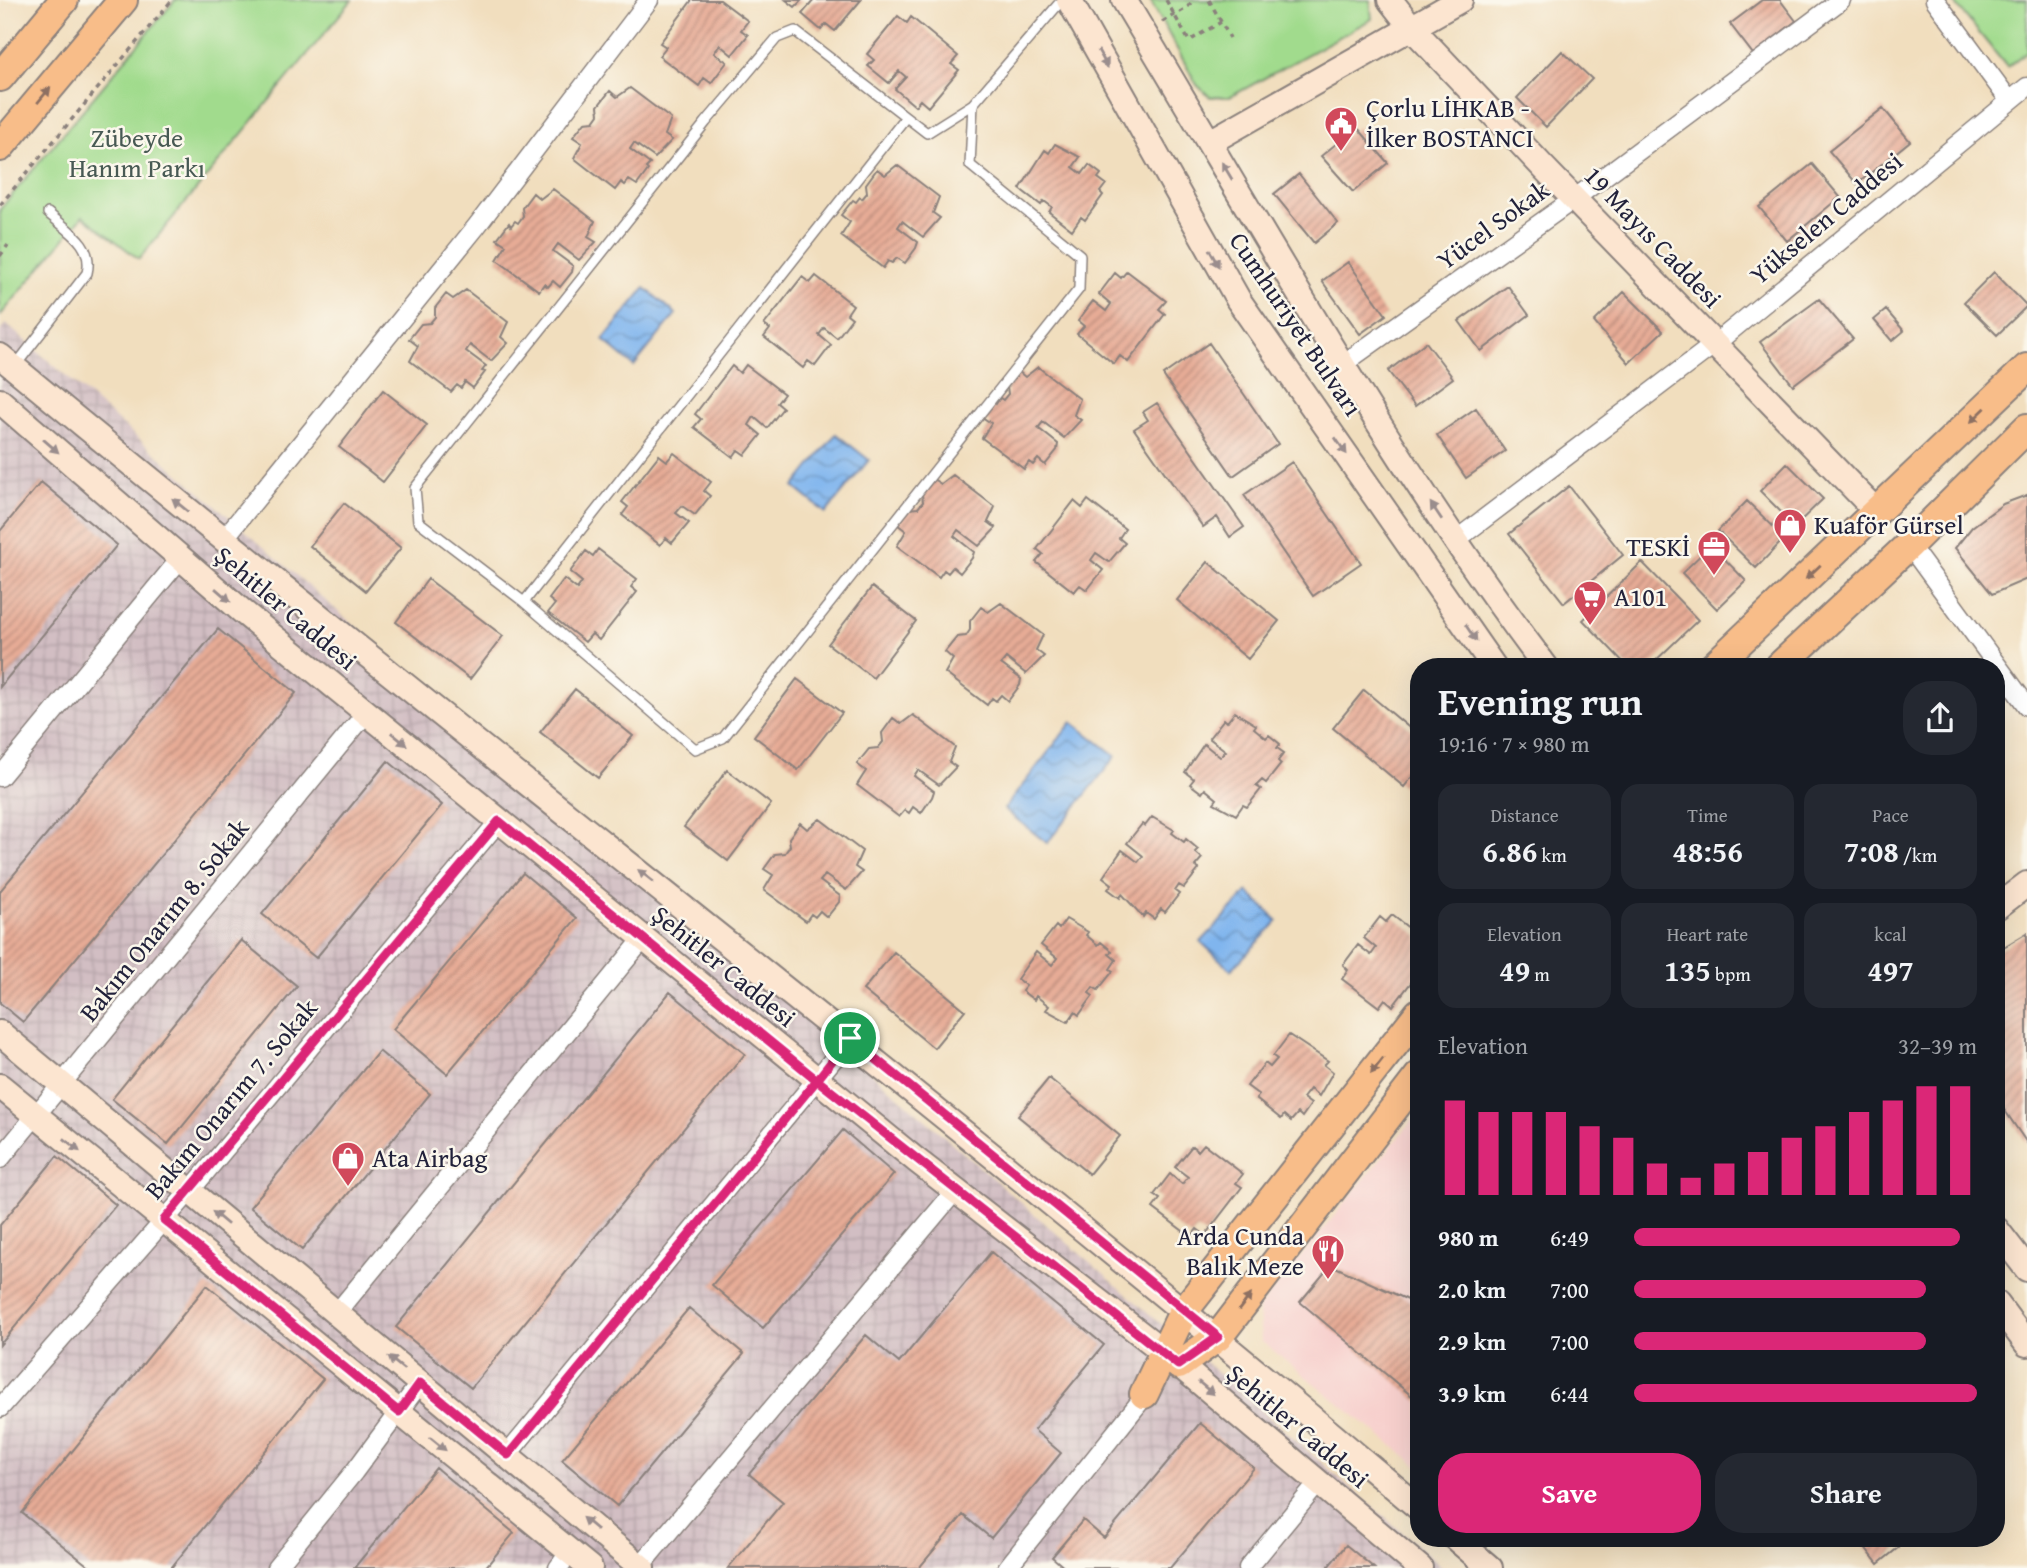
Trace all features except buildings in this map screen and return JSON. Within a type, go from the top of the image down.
[{"type":"main road","points":[[0,77],[64,0]]},
{"type":"main road","points":[[0,147],[123,0]]},
{"type":"main road","points":[[1723,658],[2027,368]]},
{"type":"main road","points":[[1789,658],[1909,545],[2027,428]]},
{"type":"main road","points":[[1144,1394],[1171,1358],[1183,1312],[1410,1024]]},
{"type":"main road","points":[[1171,1358],[1218,1337],[1410,1088]]},
{"type":"street","points":[[223,540],[476,226],[649,0]]},
{"type":"street","name":"Cumhuriyet Bulvarı","points":[[1069,0],[1239,302],[1488,658]]},
{"type":"street","name":"Cumhuriyet Bulvarı","points":[[1124,0],[1392,446],[1540,658]]},
{"type":"street","name":"19 Mayıs Caddesi","points":[[1390,0],[1412,28],[1574,199],[1877,512]]},
{"type":"street","points":[[1210,142],[1460,0]]},
{"type":"street","name":"Yücel Sokak","points":[[1343,364],[1574,199],[1841,0]]},
{"type":"street","points":[[1935,0],[2009,100]]},
{"type":"street","name":"Yükselen Caddesi","points":[[1456,540],[1716,343],[2027,87]]},
{"type":"street","name":"Şehitler Caddesi","points":[[5,371],[223,540],[850,1038],[1183,1312],[1218,1337],[1410,1500]]},
{"type":"street","name":"Şehitler Caddesi","points":[[0,401],[180,559],[366,713],[955,1191],[1171,1358],[1420,1568]]},
{"type":"street","points":[[1909,545],[1992,658]]},
{"type":"street","points":[[0,777],[180,559]]},
{"type":"street","points":[[2005,676],[2027,706]]},
{"type":"street","name":"Bakım Onarım 8. Sokak","points":[[0,1159],[63,1086],[366,713]]},
{"type":"street","name":"Bakım Onarım 7. Sokak","points":[[0,1408],[189,1192],[499,821]]},
{"type":"street","points":[[2005,901],[2027,884]]},
{"type":"street","points":[[335,1314],[643,939]]},
{"type":"street","points":[[0,1033],[641,1567],[955,1191]]},
{"type":"street","points":[[508,1455],[850,1038]]},
{"type":"street","points":[[0,1086],[399,1412],[564,1560],[590,1568]]},
{"type":"street","points":[[2005,1240],[2027,1269]]},
{"type":"street","points":[[2005,1315],[2027,1344]]},
{"type":"street","points":[[276,1568],[420,1383]]},
{"type":"street","points":[[1007,1568],[1144,1394]]},
{"type":"street","points":[[1248,1568],[1319,1482]]},
{"type":"street","points":[[1466,1547],[1490,1568]]},
{"type":"lane","points":[[973,103],[970,165],[1080,255],[1079,289],[723,738],[695,749],[524,602],[418,521],[415,488],[706,122],[777,38],[795,31],[927,133],[973,103],[1062,0]]},
{"type":"lane","points":[[524,602],[906,117]]},
{"type":"lane","points":[[5,371],[87,273],[90,259],[84,244],[48,213]]},
{"type":"path","points":[[0,205],[172,0]]},
{"type":"path","points":[[1166,0],[1189,41],[1221,22]]},
{"type":"path","points":[[1157,24],[1187,8],[1193,0]]},
{"type":"path","points":[[1209,0],[1230,38]]},
{"type":"path","points":[[0,256],[8,245]]},
{"type":"shaded area","points":[[6,324],[1410,1539],[1410,1547],[1419,1547],[1443,1568],[0,1568],[0,332]]},
{"type":"shaded area","points":[[1410,1123],[1410,1460],[1261,1341],[1259,1308]]},
{"type":"green space","name":"Zübeyde Hanım Parkı","points":[[175,0],[352,0],[139,259],[83,216],[0,316],[0,209]]},
{"type":"green space","points":[[1150,0],[1370,0],[1372,19],[1230,97],[1210,97],[1197,85]]},
{"type":"green space","points":[[2027,0],[2027,51],[2007,67],[1954,2]]},
{"type":"water","points":[[645,288],[676,314],[634,366],[603,340]]},
{"type":"water","points":[[836,434],[869,460],[826,513],[794,487]]},
{"type":"water","points":[[1072,722],[1116,756],[1047,843],[1004,809]]},
{"type":"water","points":[[1248,892],[1278,921],[1231,970],[1201,942]]},
{"type":"place","name":"Çorlu LİHKAB - İlker BOSTANCI","points":[[1341,153]]},
{"type":"place","name":"Kuaför Gürsel","points":[[1790,555]]},
{"type":"place","name":"TESKİ","points":[[1714,577]]},
{"type":"place","name":"A101","points":[[1590,627]]},
{"type":"place","name":"Ata Airbag","points":[[348,1188]]},
{"type":"place","name":"Arda Cunda Balık Meze","points":[[1328,1281]]},
{"type":"route","points":[[850,1038],[817,1080],[499,821],[164,1220],[399,1412],[420,1383],[508,1455],[817,1080],[1178,1365],[1218,1337],[1183,1312],[850,1038]]}]
